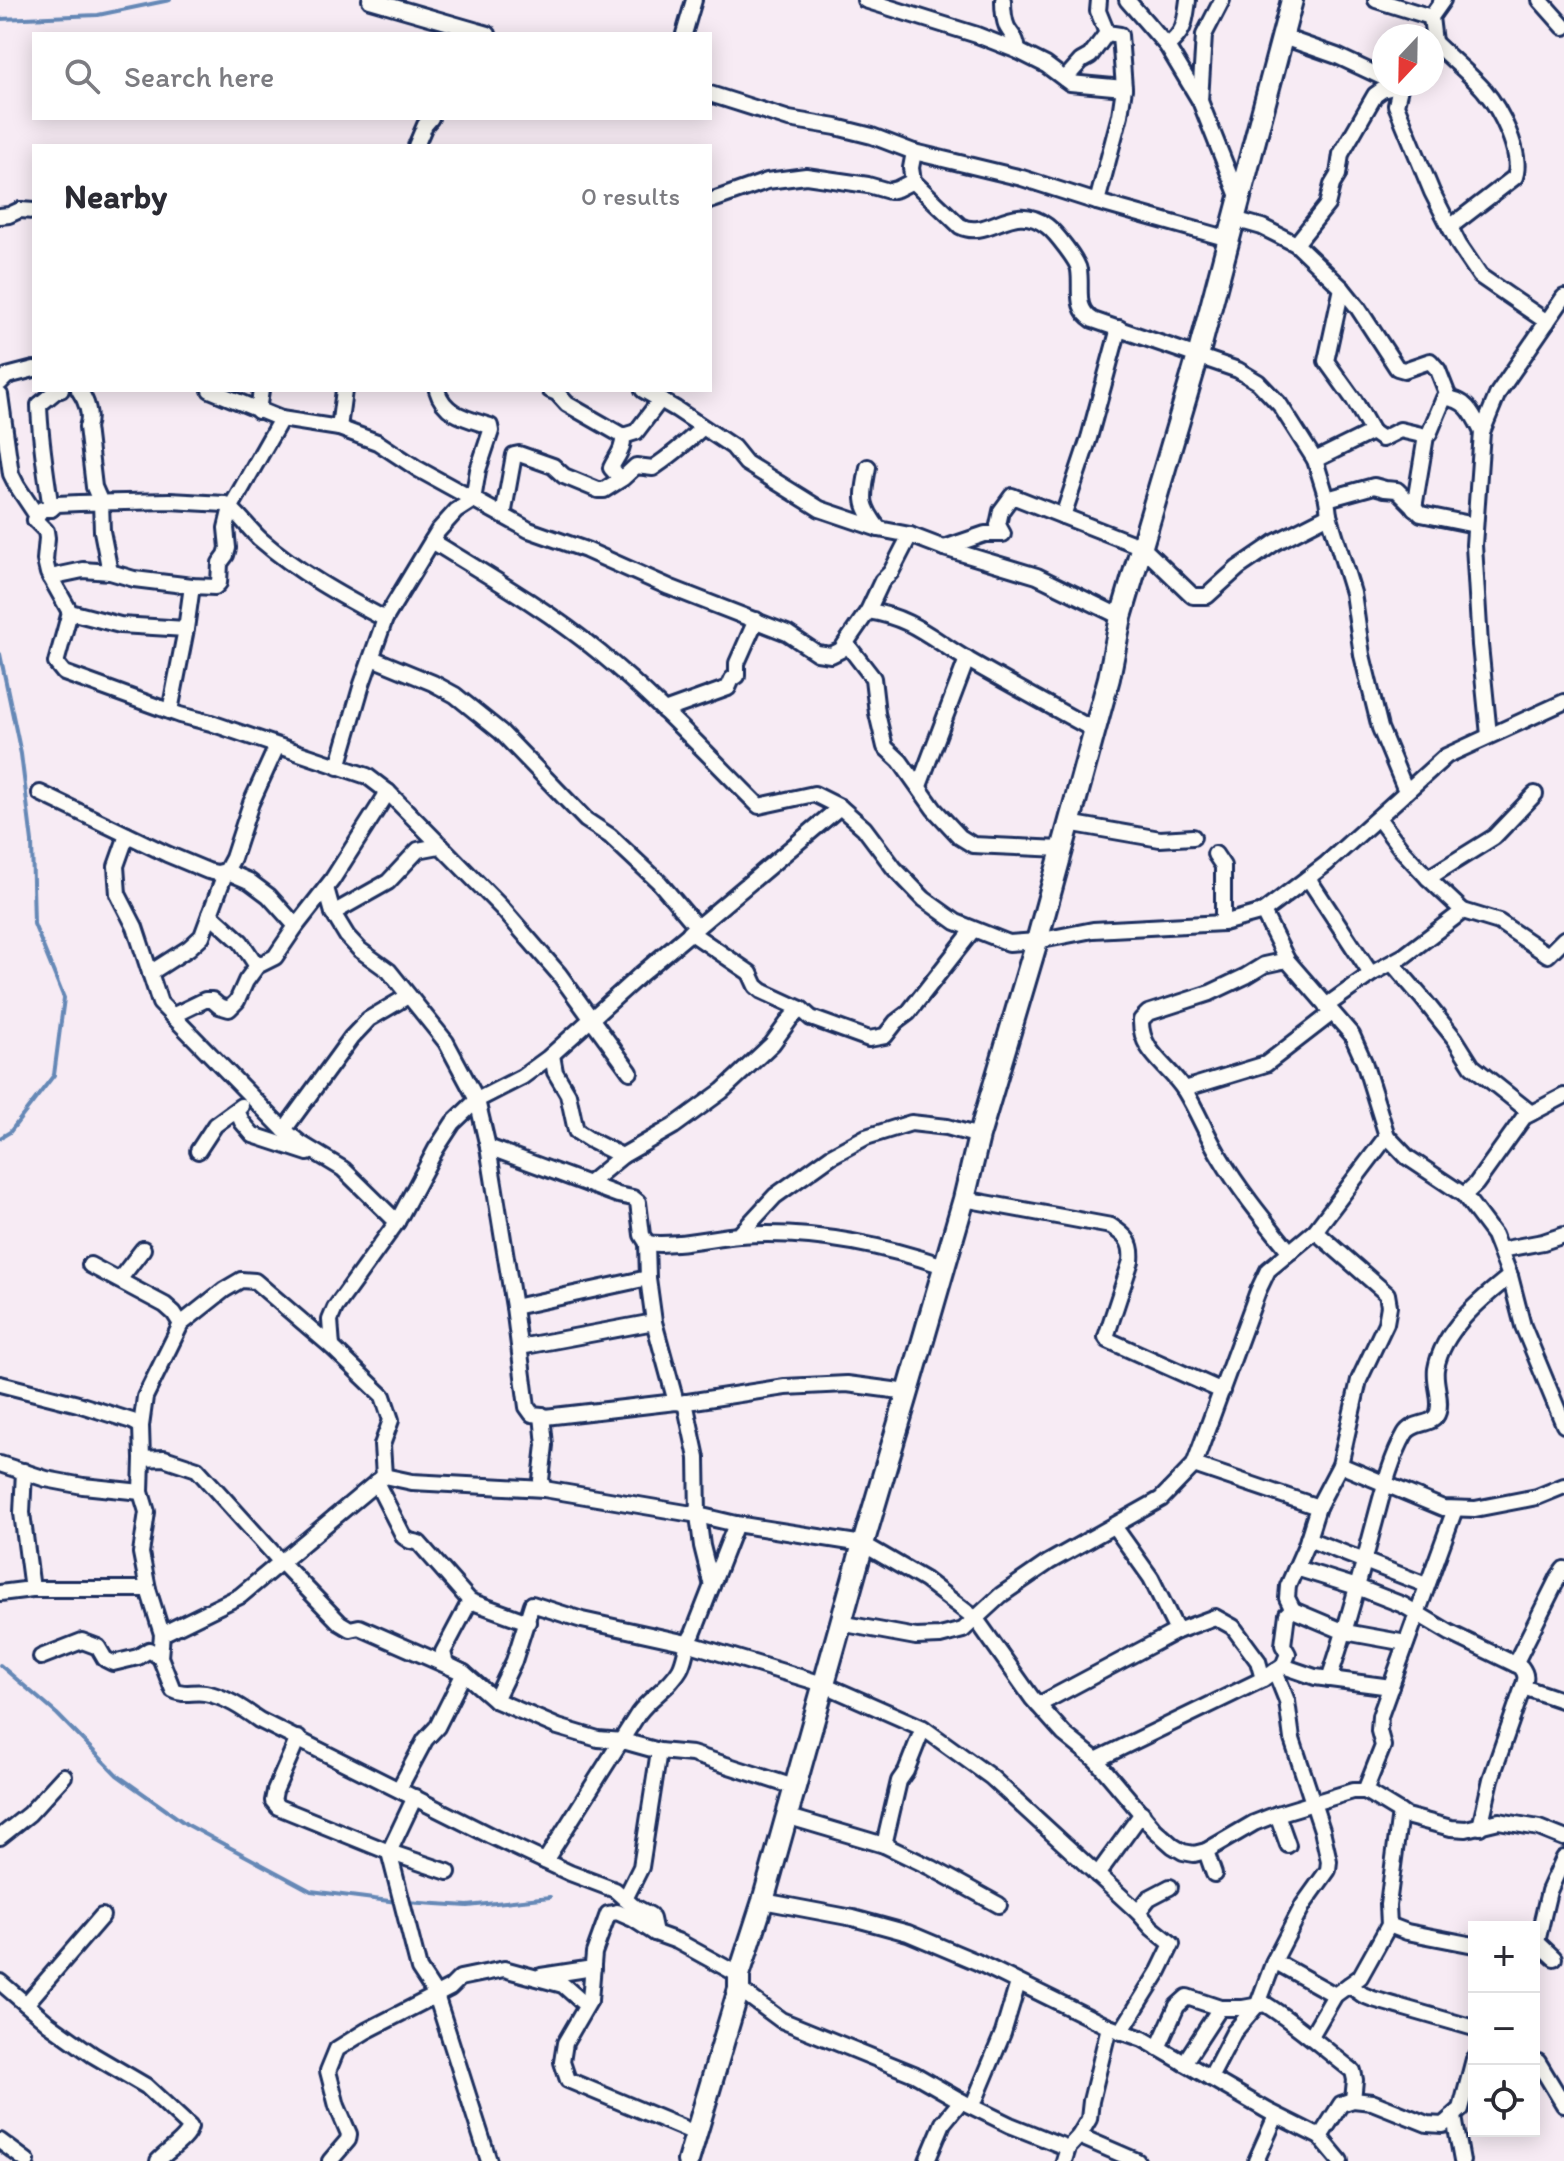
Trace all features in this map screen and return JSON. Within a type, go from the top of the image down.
[{"type":"main road","points":[[688,2161],[1037,941],[1109,678],[1121,617],[1198,356],[1292,0]]},
{"type":"street","points":[[370,0],[481,32]]},
{"type":"street","points":[[685,32],[694,0]]},
{"type":"street","points":[[865,0],[1018,51],[1046,65],[1070,83],[1124,88]]},
{"type":"street","points":[[1003,0],[1007,27],[1014,34],[1018,51]]},
{"type":"street","points":[[1099,0],[1098,11],[1107,33]]},
{"type":"street","points":[[1127,0],[1167,46],[1200,101],[1237,209],[1262,227],[1296,244],[1342,288],[1397,368],[1404,370],[1430,361],[1438,370],[1449,398]]},
{"type":"street","points":[[1167,46],[1178,37],[1185,24],[1189,0]]},
{"type":"street","points":[[1200,101],[1204,35],[1222,0]]},
{"type":"street","points":[[1376,0],[1431,17]]},
{"type":"street","points":[[1432,24],[1431,17],[1443,0]]},
{"type":"street","points":[[1540,0],[1564,27]]},
{"type":"street","points":[[1065,79],[1081,61],[1090,56],[1107,33]]},
{"type":"street","points":[[1097,202],[1108,168],[1124,88],[1120,35],[1107,33]]},
{"type":"street","points":[[1283,37],[1372,72]]},
{"type":"street","points":[[1444,54],[1485,91],[1515,148],[1518,168],[1515,177],[1450,227]]},
{"type":"street","points":[[712,95],[789,119],[872,136],[914,152],[1022,178],[1229,239]]},
{"type":"street","points":[[1296,244],[1327,205],[1338,175],[1341,154],[1374,96]]},
{"type":"street","points":[[1397,96],[1396,105],[1432,192],[1459,245],[1480,276],[1547,322]]},
{"type":"street","points":[[417,144],[429,120]]},
{"type":"street","points":[[914,152],[911,168],[913,181],[960,226],[969,230],[980,229],[1018,216],[1037,219],[1051,228],[1079,268],[1081,307],[1093,320],[1238,370],[1258,382],[1280,405],[1315,460],[1353,593],[1362,655],[1380,728],[1406,791]]},
{"type":"street","points":[[712,200],[767,181],[806,176],[889,191],[913,181]]},
{"type":"street","points":[[0,216],[20,210],[32,211]]},
{"type":"street","points":[[1342,288],[1326,361],[1372,432],[1382,439],[1400,430],[1426,436]]},
{"type":"street","points":[[1489,735],[1474,545],[1482,432],[1498,393],[1564,297]]},
{"type":"street","points":[[1063,516],[1089,438],[1119,328]]},
{"type":"street","points":[[0,383],[7,376],[32,370]]},
{"type":"street","points":[[51,509],[39,409],[41,402],[55,392]]},
{"type":"street","points":[[81,392],[90,420],[87,427],[94,487],[101,503],[102,531],[110,572]]},
{"type":"street","points":[[215,392],[281,419],[339,428],[377,442],[418,469],[529,530],[586,550],[669,587],[787,633],[817,653],[831,655],[841,650],[868,611],[910,535]]},
{"type":"street","points":[[258,411],[261,392]]},
{"type":"street","points":[[339,428],[344,392]]},
{"type":"street","points":[[338,767],[385,619],[432,541],[456,511],[473,500],[490,426],[456,415],[438,392]]},
{"type":"street","points":[[555,392],[567,404],[623,436],[636,432],[661,399]]},
{"type":"street","points":[[647,392],[733,447],[746,463],[820,509],[1037,576],[1121,617]]},
{"type":"street","points":[[0,395],[11,474],[37,516]]},
{"type":"street","points":[[1414,508],[1426,436],[1444,398],[1461,401],[1482,432]]},
{"type":"street","points":[[50,577],[83,570],[110,572],[134,579],[215,587],[219,583],[220,563],[228,548],[226,528],[231,507],[281,419]]},
{"type":"street","points":[[503,516],[514,455],[553,466],[564,476],[595,490],[604,490],[636,466],[653,468],[702,428]]},
{"type":"street","points":[[1315,460],[1372,432]]},
{"type":"street","points":[[621,479],[611,468],[620,454],[623,436]]},
{"type":"street","points":[[868,467],[863,499],[867,513],[879,529]]},
{"type":"street","points":[[1327,499],[1374,486],[1397,490],[1421,514],[1475,525]]},
{"type":"street","points":[[944,548],[985,534],[1003,534],[998,525],[1001,511],[1012,496],[1142,547],[1193,596],[1207,596],[1238,568],[1276,542],[1329,515]]},
{"type":"street","points":[[385,619],[304,574],[259,538],[225,504],[170,501],[57,504],[51,509],[42,509],[35,520],[46,531],[45,560],[50,577],[70,612],[56,663],[64,673],[367,776],[388,792],[501,907],[559,974],[630,1072]]},
{"type":"street","points":[[432,541],[507,587],[599,652],[664,711],[759,806],[814,794],[840,807],[864,828],[894,868],[924,899],[956,922],[1009,943],[1093,930],[1223,923],[1263,912],[1308,878],[1446,756],[1564,702]]},
{"type":"street","points":[[170,711],[192,586]]},
{"type":"street","points":[[868,611],[889,614],[909,622],[967,659],[1094,730]]},
{"type":"street","points":[[70,612],[120,625],[186,629]]},
{"type":"street","points":[[664,711],[728,688],[737,676],[737,663],[756,620]]},
{"type":"street","points":[[846,643],[873,678],[885,747],[900,761],[934,809],[960,837],[973,845],[1062,849]]},
{"type":"street","points":[[372,658],[455,695],[501,732],[586,820],[610,836],[659,882],[694,929],[750,973],[762,991],[801,1009],[811,1018],[869,1039],[885,1036],[908,1013],[973,930]]},
{"type":"street","points":[[919,786],[967,659]]},
{"type":"street","points":[[150,973],[202,936],[251,803],[277,746]]},
{"type":"street","points":[[172,1016],[205,1000],[212,1000],[229,1009],[237,1001],[257,966],[275,957],[326,888],[388,792]]},
{"type":"street","points":[[40,793],[208,871],[226,871],[249,881],[269,896],[296,926]]},
{"type":"street","points":[[1428,878],[1494,837],[1535,794]]},
{"type":"street","points":[[332,1347],[330,1320],[335,1308],[397,1222],[453,1123],[477,1100],[522,1077],[552,1055],[694,929],[783,858],[840,807]]},
{"type":"street","points":[[1378,818],[1402,850],[1463,911],[1499,922],[1548,955],[1564,939]]},
{"type":"street","points":[[1068,823],[1160,839],[1193,837]]},
{"type":"street","points":[[127,835],[116,866],[118,894],[135,927],[160,1003],[284,1130],[343,1169],[397,1222]]},
{"type":"street","points":[[333,913],[388,882],[418,850],[439,846]]},
{"type":"street","points":[[1215,854],[1223,866],[1223,923]]},
{"type":"street","points":[[1308,878],[1371,974]]},
{"type":"street","points":[[326,888],[333,913],[347,936],[360,950],[389,971],[446,1042],[477,1100],[488,1147],[527,1407],[532,1414],[545,1417],[785,1387],[847,1384],[908,1392]]},
{"type":"street","points":[[1184,1089],[1266,1064],[1371,974],[1404,956],[1463,911]]},
{"type":"street","points":[[1263,912],[1287,960],[1352,1035],[1364,1062],[1387,1136],[1407,1157],[1464,1195],[1494,1235],[1510,1276],[1523,1326],[1564,1425]]},
{"type":"street","points":[[210,914],[241,942],[257,966]]},
{"type":"street","points":[[1287,960],[1264,965],[1210,993],[1148,1013],[1141,1020],[1144,1042],[1184,1089],[1221,1159],[1255,1209],[1290,1252]]},
{"type":"street","points":[[1392,963],[1431,1009],[1472,1066],[1531,1113]]},
{"type":"street","points":[[284,1130],[351,1038],[369,1019],[408,996]]},
{"type":"street","points":[[588,1184],[622,1156],[674,1126],[722,1091],[772,1044],[801,1009]]},
{"type":"street","points":[[552,1055],[555,1072],[568,1094],[576,1131],[622,1156]]},
{"type":"street","points":[[1464,1195],[1476,1184],[1524,1117],[1564,1096]]},
{"type":"street","points":[[198,1151],[215,1125],[250,1097]]},
{"type":"street","points":[[237,1110],[253,1135],[324,1158]]},
{"type":"street","points":[[739,1235],[775,1196],[831,1156],[866,1137],[911,1123],[947,1127],[979,1136]]},
{"type":"street","points":[[840,1623],[916,1637],[940,1636],[963,1630],[1001,1595],[1049,1562],[1161,1499],[1194,1465],[1268,1270],[1315,1231],[1387,1136]]},
{"type":"street","points":[[488,1147],[638,1202],[642,1235],[647,1243],[654,1322],[697,1458],[698,1515],[712,1586]]},
{"type":"street","points":[[964,1199],[1111,1226],[1125,1235],[1132,1250],[1131,1261],[1106,1337],[1222,1391]]},
{"type":"street","points":[[756,1217],[769,1234]]},
{"type":"street","points":[[1315,1231],[1387,1294],[1389,1306],[1386,1323],[1359,1380],[1340,1465],[1318,1507],[1288,1586],[1287,1598],[1293,1610],[1345,1632],[1406,1643]]},
{"type":"street","points":[[647,1243],[769,1234],[845,1240],[910,1254],[944,1266]]},
{"type":"street","points":[[1500,1250],[1564,1235]]},
{"type":"street","points":[[119,1280],[143,1249]]},
{"type":"street","points":[[90,1265],[165,1305],[181,1324]]},
{"type":"street","points":[[1329,1679],[1345,1632],[1385,1484],[1407,1430],[1418,1423],[1430,1422],[1438,1415],[1435,1372],[1439,1355],[1447,1338],[1486,1295],[1510,1276]]},
{"type":"street","points":[[514,1307],[648,1278]]},
{"type":"street","points":[[528,1622],[470,1601],[419,1543],[404,1537],[380,1479],[382,1445],[391,1420],[389,1409],[383,1396],[332,1347],[255,1281],[247,1279],[224,1290],[181,1324],[145,1397],[141,1426],[141,1492],[147,1512],[141,1553],[162,1634],[160,1657],[173,1690],[182,1695],[198,1692],[209,1694],[235,1703],[259,1720],[545,1861],[615,1890],[650,1915],[655,1933]]},
{"type":"street","points":[[520,1347],[654,1322]]},
{"type":"street","points":[[0,1384],[52,1396],[141,1426]]},
{"type":"street","points":[[542,1415],[545,1445],[541,1480],[544,1489]]},
{"type":"street","points":[[142,1459],[164,1458],[197,1469],[340,1623],[350,1629],[359,1627],[464,1673]]},
{"type":"street","points":[[0,1464],[46,1479],[141,1492]]},
{"type":"street","points":[[1194,1465],[1318,1507]]},
{"type":"street","points":[[1340,1465],[1443,1508],[1475,1509],[1537,1497],[1564,1486]]},
{"type":"street","points":[[24,1471],[22,1513],[32,1589]]},
{"type":"street","points":[[162,1634],[240,1596],[380,1479],[544,1489],[863,1544],[925,1580],[976,1619],[1006,1664],[1064,1734],[1096,1760],[1155,1830],[1173,1846],[1194,1854],[1206,1851],[1254,1823],[1353,1791],[1365,1791],[1406,1816],[1451,1828],[1480,1827],[1499,1821],[1539,1828],[1564,1838]]},
{"type":"street","points":[[1365,1791],[1383,1746],[1379,1731],[1380,1716],[1455,1509]]},
{"type":"street","points":[[545,1861],[640,1712],[681,1668],[687,1643],[736,1524]]},
{"type":"street","points":[[1114,1526],[1151,1578],[1177,1631]]},
{"type":"street","points":[[1308,1539],[1426,1585]]},
{"type":"street","points":[[1296,1568],[1357,1587],[1417,1612],[1450,1633],[1515,1664],[1526,1673],[1491,1779],[1480,1827]]},
{"type":"street","points":[[1515,1664],[1564,1569]]},
{"type":"street","points":[[0,1593],[32,1589],[148,1589]]},
{"type":"street","points":[[470,1601],[443,1652],[446,1664],[464,1673],[495,1700],[558,1727],[598,1739],[692,1754],[794,1787]]},
{"type":"street","points":[[495,1700],[514,1661],[532,1604],[582,1620],[687,1643],[823,1684],[923,1728],[991,1777],[1172,1944],[1159,1971],[1115,2030],[1091,2101],[1089,2119],[1066,2155],[914,2074],[781,2020],[739,1982],[677,1941],[617,1912],[608,1914],[594,1953],[590,2000],[565,2043],[562,2062],[568,2080],[695,2133]]},
{"type":"street","points":[[1096,1760],[1274,1672],[1288,1654],[1283,1645],[1287,1614],[1293,1610]]},
{"type":"street","points":[[1038,1705],[1177,1631],[1215,1617],[1233,1627],[1258,1661],[1274,1672],[1391,1687]]},
{"type":"street","points":[[41,1657],[82,1641],[98,1647],[105,1659],[113,1663],[138,1657],[149,1650],[160,1657]]},
{"type":"street","points":[[1210,2078],[1234,2032],[1258,2004],[1274,1961],[1303,1905],[1328,1870],[1327,1851],[1292,1739],[1287,1701],[1274,1672]]},
{"type":"street","points":[[399,1789],[425,1740],[437,1727],[464,1673]]},
{"type":"street","points":[[1523,1687],[1564,1701]]},
{"type":"street","points":[[884,1845],[899,1781],[923,1728]]},
{"type":"street","points":[[298,1738],[275,1791],[273,1801],[278,1807],[448,1872]]},
{"type":"street","points":[[625,1899],[641,1867],[659,1751]]},
{"type":"street","points":[[0,1837],[29,1814],[64,1776]]},
{"type":"street","points":[[415,1797],[389,1852],[419,1969],[436,1995],[489,2161]]},
{"type":"street","points":[[1311,2036],[1335,1995],[1360,1977],[1389,1925],[1388,1905],[1400,1812]]},
{"type":"street","points":[[1097,1875],[1142,1813]]},
{"type":"street","points":[[1277,1814],[1288,1845]]},
{"type":"street","points":[[786,1816],[884,1845],[999,1905]]},
{"type":"street","points":[[1206,1851],[1214,1874]]},
{"type":"street","points":[[1559,1959],[1537,1942],[1549,1891],[1564,1858]]},
{"type":"street","points":[[1138,1912],[1149,1898],[1170,1887]]},
{"type":"street","points":[[763,1901],[853,1918],[908,1933],[977,1962],[1115,2030],[1143,2039],[1276,2116],[1320,2137],[1340,2161]]},
{"type":"street","points":[[26,2004],[102,1916]]},
{"type":"street","points":[[1389,1925],[1407,1932],[1468,1944]]},
{"type":"street","points":[[1274,1961],[1335,1995]]},
{"type":"street","points":[[536,1977],[593,1968]]},
{"type":"street","points":[[330,2161],[348,2140],[349,2134],[337,2106],[328,2071],[337,2049],[366,2031],[450,1988],[460,1978],[504,1969],[563,1985],[584,2002],[590,2000]]},
{"type":"street","points":[[0,1982],[48,2023],[93,2055],[146,2086],[190,2127],[188,2135],[158,2161]]},
{"type":"street","points":[[927,2161],[943,2123],[967,2103],[1003,2033],[1018,1983]]},
{"type":"street","points":[[1349,1985],[1373,1999],[1468,2026]]},
{"type":"street","points":[[1158,2048],[1177,2006],[1187,1997],[1220,2008],[1265,2004],[1295,2022],[1318,2046],[1353,2071],[1353,2100]]},
{"type":"street","points":[[1184,2063],[1220,2008]]},
{"type":"street","points":[[1320,2137],[1341,2104],[1353,2100],[1372,2102],[1427,2124],[1443,2125],[1461,2109],[1472,2065]]},
{"type":"street","points":[[1540,2065],[1564,2105]]},
{"type":"street","points":[[1256,2161],[1276,2116]]},
{"type":"street","points":[[1454,2117],[1462,2161]]},
{"type":"street","points":[[1079,2136],[1137,2161]]},
{"type":"street","points":[[0,2141],[27,2161]]},
{"type":"waterway","points":[[0,19],[98,15],[170,0]]},
{"type":"waterway","points":[[0,654],[21,754],[32,842],[34,924],[64,998],[54,1075],[10,1132],[0,1138]]},
{"type":"waterway","points":[[0,1665],[57,1714],[117,1775],[186,1824],[311,1891],[397,1902]]},
{"type":"waterway","points":[[405,1902],[468,1906],[550,1897]]}]
